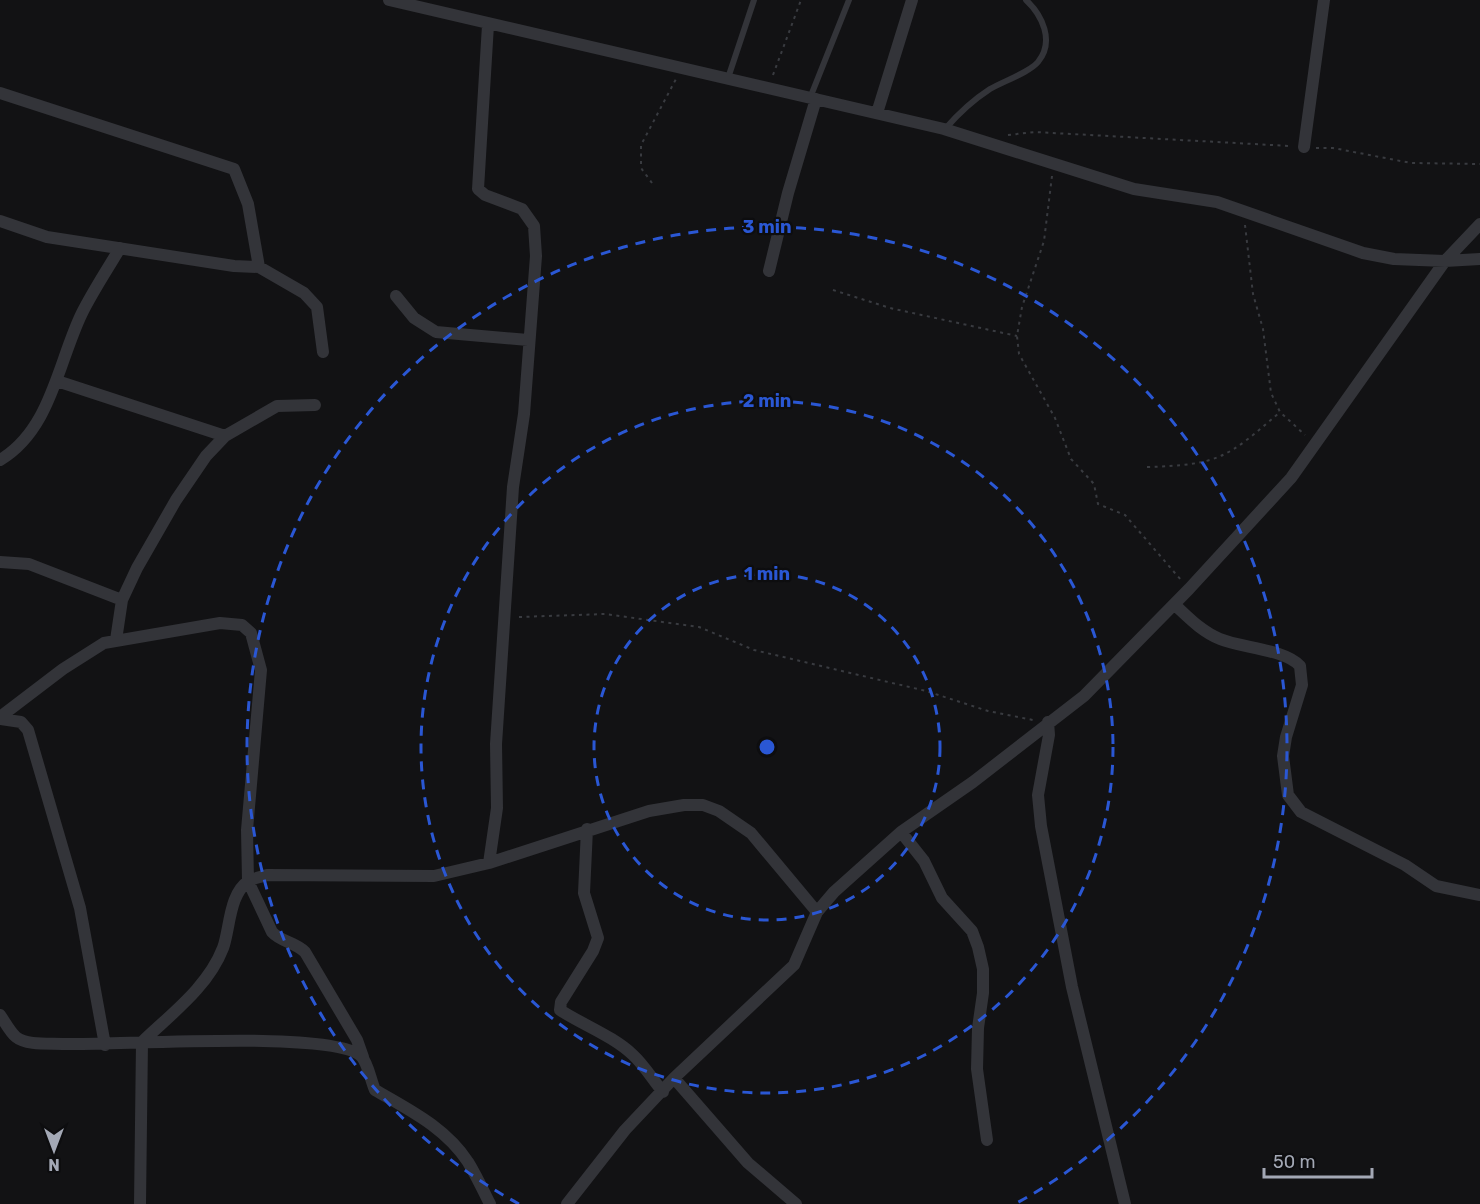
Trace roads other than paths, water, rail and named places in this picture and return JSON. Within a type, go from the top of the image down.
[{"type":"street","points":[[389,0],[488,25],[944,129],[1134,189],[1217,202],[1363,253],[1394,259],[1445,261],[1480,259]]},
{"type":"street","points":[[877,113],[912,0]]},
{"type":"street","points":[[1304,147],[1324,0]]},
{"type":"street","points":[[488,25],[478,189],[485,195],[522,209],[534,226],[536,256],[524,414],[513,487],[496,744],[497,808],[489,862]]},
{"type":"street","points":[[0,93],[234,169],[248,204],[259,267]]},
{"type":"street","points":[[769,271],[813,98]]},
{"type":"street","points":[[0,221],[47,237],[234,266],[259,267],[304,293],[317,307],[323,352]]},
{"type":"street","points":[[567,1204],[625,1130],[674,1078],[794,966],[817,912],[834,892],[901,832],[973,782],[1084,696],[1175,605],[1291,478],[1445,261],[1480,224]]},
{"type":"street","points":[[0,460],[15,451],[33,427],[57,381],[82,314],[120,248]]},
{"type":"street","points":[[396,296],[414,318],[436,332],[528,340]]},
{"type":"street","points":[[57,381],[225,436]]},
{"type":"street","points":[[116,640],[122,600],[137,568],[176,500],[206,456],[225,436],[278,406],[315,405]]},
{"type":"street","points":[[0,562],[29,564],[122,600]]},
{"type":"street","points":[[1175,605],[1210,634],[1227,642],[1288,657],[1300,666],[1302,685],[1286,737],[1283,756],[1288,795],[1301,812],[1405,865],[1436,886],[1467,895],[1480,895]]},
{"type":"street","points":[[0,718],[63,669],[105,643],[162,635],[220,623],[242,625],[251,633],[261,670],[247,830],[249,881],[272,932],[278,938],[294,942],[305,952],[357,1040],[375,1090],[432,1124],[456,1146],[469,1162],[490,1204]]},
{"type":"street","points":[[0,718],[21,722],[28,730],[80,908],[105,1046]]},
{"type":"street","points":[[1048,722],[1049,735],[1038,795],[1041,826],[1072,987],[1125,1204]]},
{"type":"street","points":[[140,1204],[142,1042],[200,985],[213,969],[223,948],[237,895],[249,881],[267,875],[434,876],[489,862],[586,829],[649,811],[684,805],[703,805],[719,811],[751,833],[817,912]]},
{"type":"street","points":[[586,829],[584,893],[598,938],[593,951],[561,1002],[560,1010],[586,1028],[610,1038],[633,1055],[663,1092]]},
{"type":"street","points":[[901,832],[924,861],[942,898],[972,931],[978,947],[983,969],[983,993],[978,1028],[977,1069],[987,1140]]},
{"type":"street","points":[[0,1015],[16,1038],[34,1043],[105,1046],[142,1042],[266,1041],[350,1048],[363,1057]]},
{"type":"street","points":[[674,1078],[748,1164],[796,1204]]},
{"type":"lane","points":[[728,79],[754,0]]},
{"type":"lane","points":[[813,98],[849,0]]},
{"type":"lane","points":[[944,129],[960,112],[988,91],[1038,63],[1045,48],[1046,30],[1037,11],[1026,0]]}]
